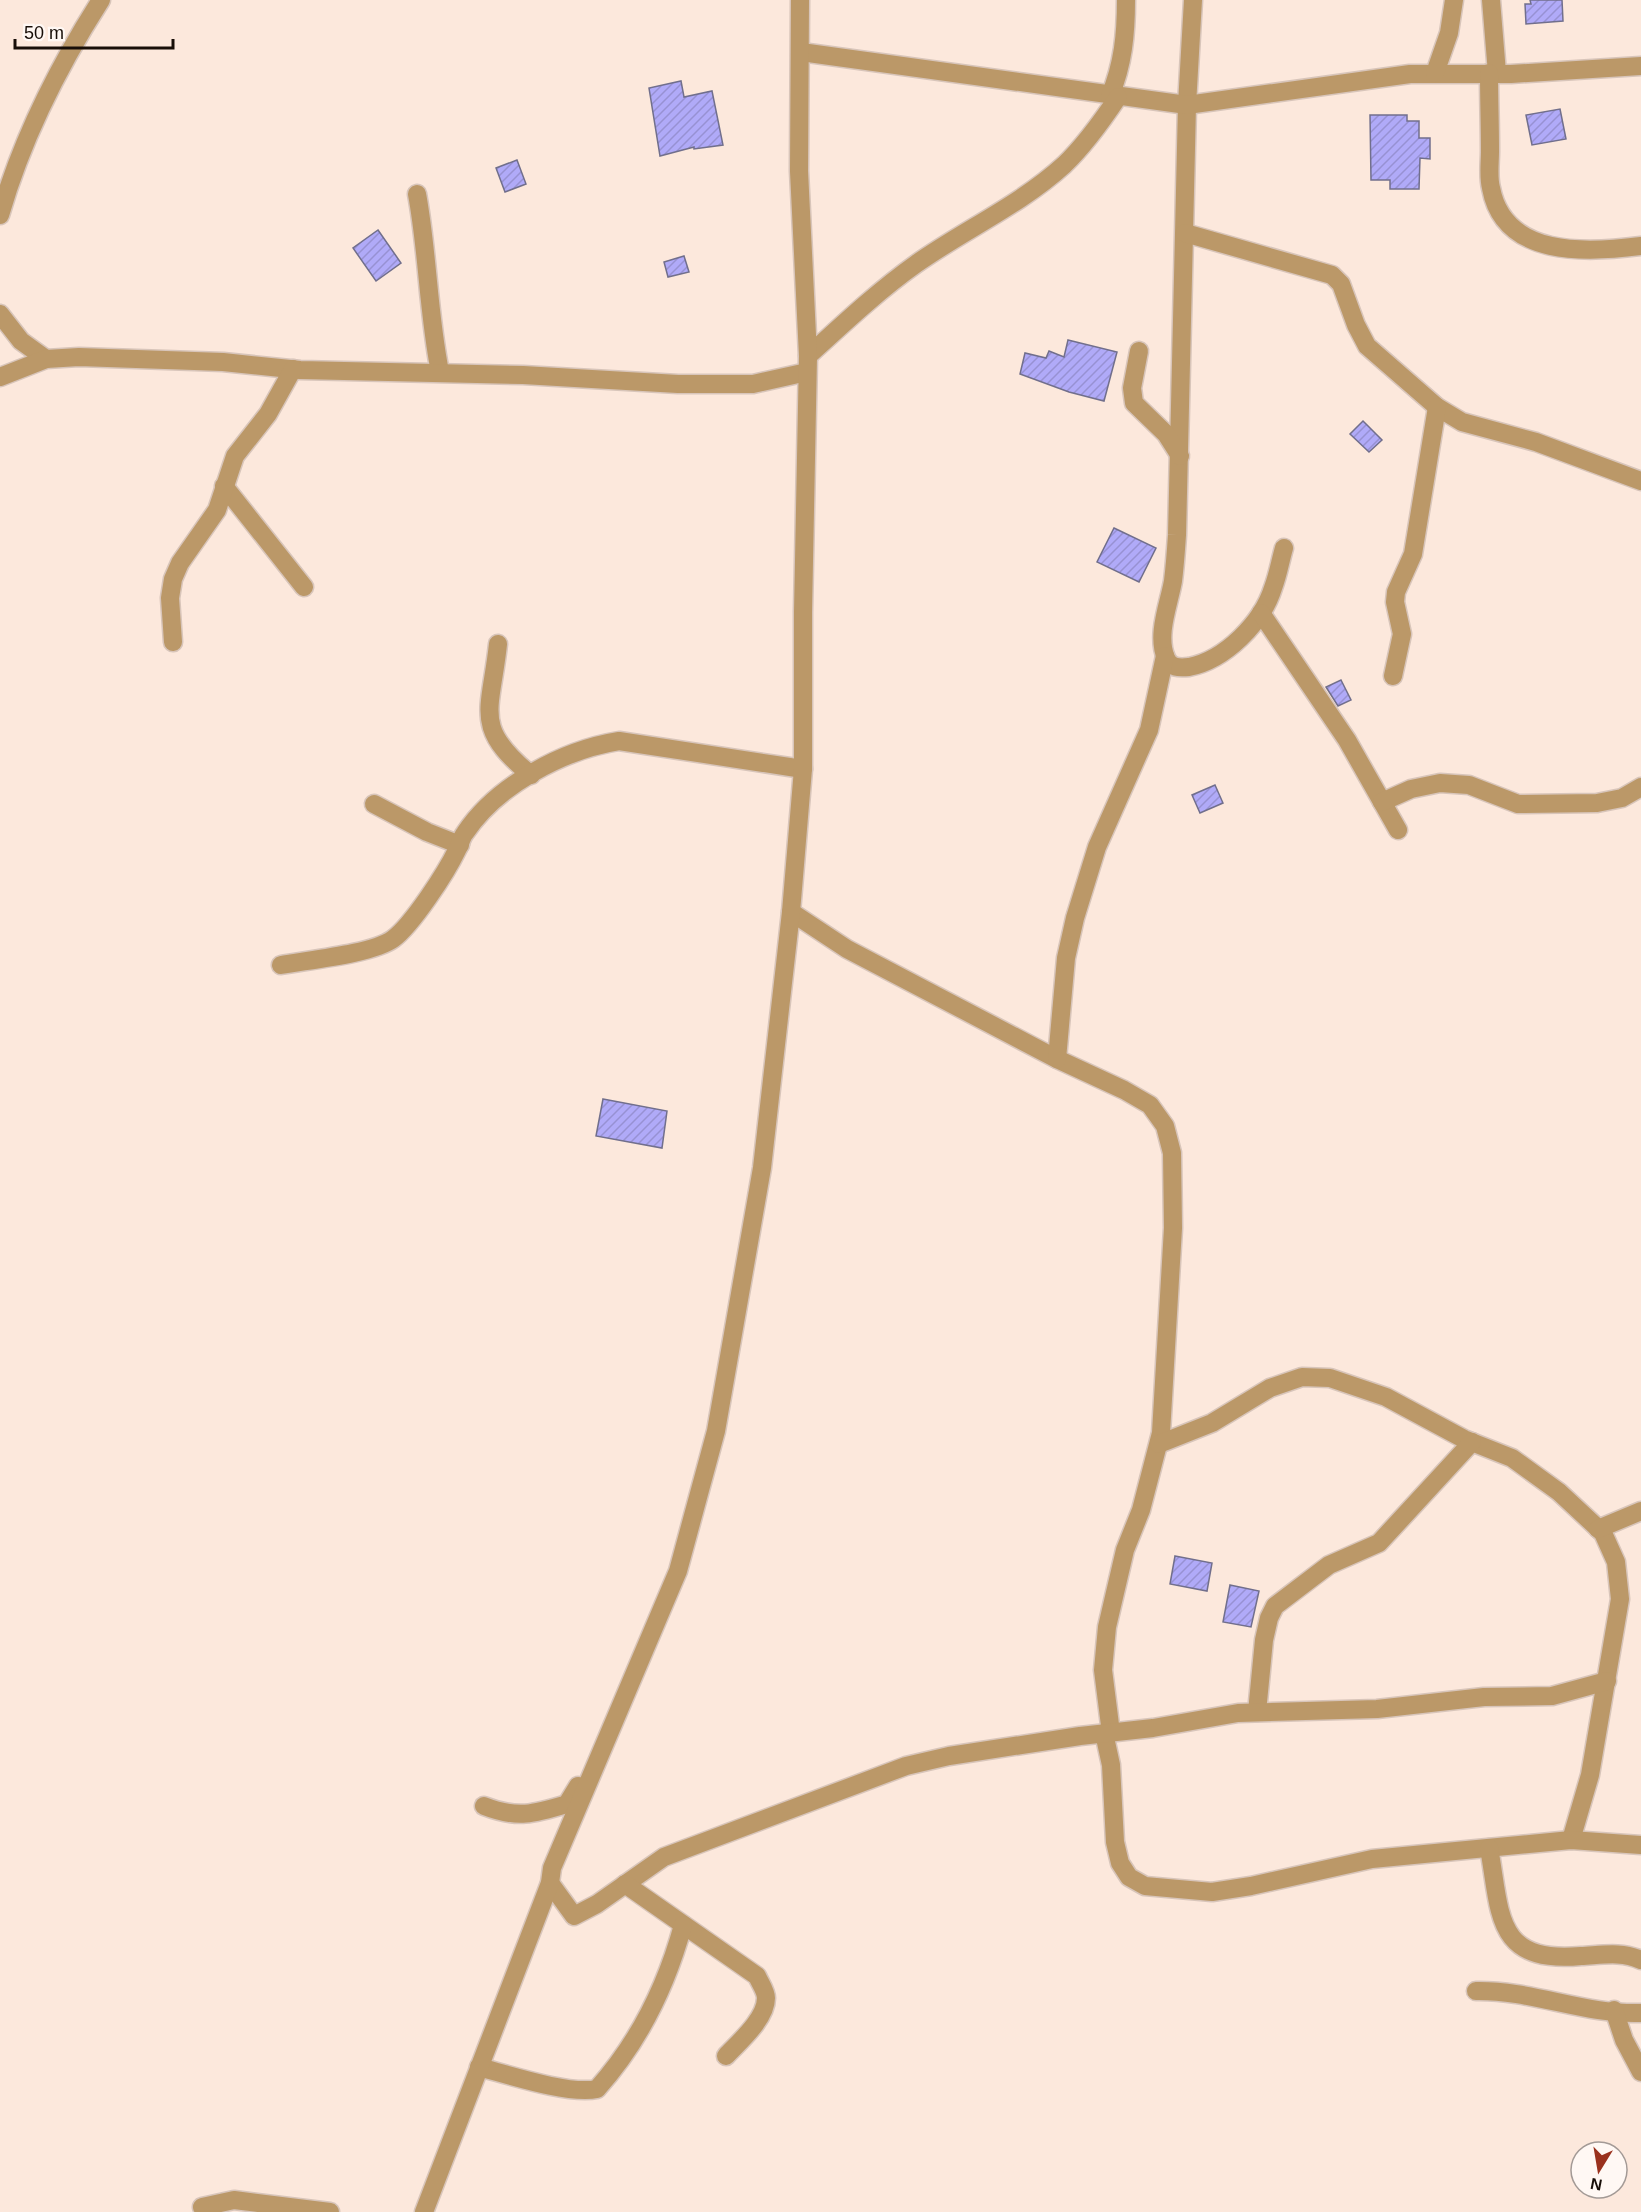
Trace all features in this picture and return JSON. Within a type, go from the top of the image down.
[{"type":"street","points":[[0,215],[10,180],[26,140],[69,51],[101,0]]},
{"type":"street","points":[[423,2212],[550,1883],[552,1868],[678,1571],[716,1431],[762,1168],[791,912],[803,769],[808,364],[799,171],[801,0]]},
{"type":"street","points":[[0,377],[46,359],[135,358],[223,362],[293,369],[440,372],[717,385],[753,384],[808,364],[852,314],[916,264],[1023,196],[1064,165],[1095,131],[1114,97],[1125,47],[1126,0]]},
{"type":"street","points":[[1057,1059],[1066,958],[1075,918],[1097,847],[1149,730],[1165,656],[1164,626],[1176,546],[1180,456],[1187,105],[1193,0]]},
{"type":"street","points":[[1435,73],[1449,33],[1454,0]]},
{"type":"street","points":[[1491,0],[1493,73],[1490,188],[1498,210],[1511,230],[1532,240],[1567,249],[1607,250],[1641,246]]},
{"type":"street","points":[[801,52],[1114,97],[1187,105],[1284,93],[1349,81],[1435,73],[1493,73],[1641,66]]},
{"type":"street","points":[[417,194],[425,239],[431,327],[440,372]]},
{"type":"street","points":[[1185,233],[1332,275],[1341,284],[1356,325],[1367,346],[1437,407],[1462,422],[1536,442],[1641,481]]},
{"type":"street","points":[[0,314],[21,341],[46,359]]},
{"type":"street","points":[[1139,351],[1132,388],[1134,402],[1166,434],[1180,456]]},
{"type":"street","points":[[173,642],[170,609],[173,579],[180,563],[216,510],[235,456],[268,414],[293,369]]},
{"type":"street","points":[[1393,676],[1402,634],[1395,602],[1396,592],[1413,554],[1437,407]]},
{"type":"street","points":[[224,486],[304,587]]},
{"type":"street","points":[[1165,656],[1173,666],[1181,668],[1206,661],[1235,641],[1261,613],[1273,590],[1284,548]]},
{"type":"street","points":[[1261,613],[1308,679],[1398,830]]},
{"type":"street","points":[[498,644],[488,717],[491,730],[506,755],[531,775]]},
{"type":"street","points":[[281,965],[364,950],[392,940],[410,922],[465,834],[492,804],[531,775],[591,746],[619,741],[803,769]]},
{"type":"street","points":[[1382,802],[1411,789],[1440,783],[1469,785],[1518,804],[1597,803],[1622,798],[1641,787]]},
{"type":"street","points":[[374,804],[427,832],[459,845]]},
{"type":"street","points":[[791,912],[848,949],[1057,1059],[1124,1090],[1150,1105],[1165,1126],[1170,1144],[1173,1228],[1161,1434],[1142,1510],[1125,1550],[1107,1627],[1103,1670],[1115,1842],[1120,1863],[1129,1877],[1145,1886],[1212,1892],[1251,1886],[1372,1859],[1571,1839],[1641,1845]]},
{"type":"street","points":[[1158,1444],[1212,1423],[1270,1388],[1302,1377],[1330,1378],[1378,1394],[1472,1442],[1512,1458],[1559,1492],[1603,1533],[1616,1562],[1620,1599],[1590,1775],[1571,1839]]},
{"type":"street","points":[[1257,1712],[1263,1640],[1275,1606],[1329,1565],[1379,1543],[1472,1442]]},
{"type":"street","points":[[1598,1529],[1641,1511]]},
{"type":"street","points":[[550,1883],[574,1916],[664,1857],[906,1766],[1000,1747],[1257,1712],[1377,1709],[1484,1696],[1552,1696],[1607,1681]]},
{"type":"street","points":[[484,1806],[506,1814],[525,1815],[567,1804],[601,1750]]},
{"type":"street","points":[[1489,1848],[1501,1920],[1508,1935],[1521,1946],[1555,1956],[1621,1954],[1641,1959]]},
{"type":"street","points":[[625,1884],[757,1976],[766,1996],[765,2007],[757,2020],[726,2056]]},
{"type":"street","points":[[478,2067],[566,2087],[589,2091],[597,2089],[643,2023],[663,1985],[683,1925]]},
{"type":"street","points":[[1476,1991],[1508,1992],[1641,2013]]},
{"type":"street","points":[[1614,2010],[1624,2040],[1641,2072]]},
{"type":"street","points":[[202,2207],[234,2199],[330,2212]]},
{"type":"building","points":[[1530,0],[1562,0],[1563,21],[1526,24],[1525,4],[1531,4]]},
{"type":"building","points":[[681,81],[684,97],[712,91],[723,145],[694,149],[694,147],[660,156],[649,88]]},
{"type":"building","points":[[1560,109],[1566,139],[1532,145],[1526,115]]},
{"type":"building","points":[[1370,115],[1407,115],[1407,121],[1419,121],[1419,138],[1430,138],[1430,159],[1420,158],[1419,189],[1390,189],[1390,180],[1371,180]]},
{"type":"building","points":[[517,160],[526,184],[505,192],[496,168]]},
{"type":"building","points":[[378,230],[401,263],[376,281],[353,248]]},
{"type":"building","points":[[684,256],[689,272],[668,277],[664,262]]},
{"type":"building","points":[[1068,340],[1117,352],[1104,401],[1069,392],[1020,374],[1025,353],[1046,358],[1049,351],[1064,357]]},
{"type":"building","points":[[1363,421],[1382,440],[1369,452],[1350,434]]},
{"type":"building","points":[[1114,528],[1156,548],[1139,582],[1097,562]]},
{"type":"building","points":[[1341,680],[1351,700],[1338,706],[1326,687]]},
{"type":"building","points":[[1215,785],[1223,803],[1200,813],[1192,795]]},
{"type":"building","points":[[603,1099],[667,1111],[662,1148],[596,1136]]},
{"type":"building","points":[[1175,1556],[1212,1563],[1207,1591],[1170,1584]]},
{"type":"building","points":[[1230,1585],[1259,1591],[1251,1627],[1223,1622]]}]
